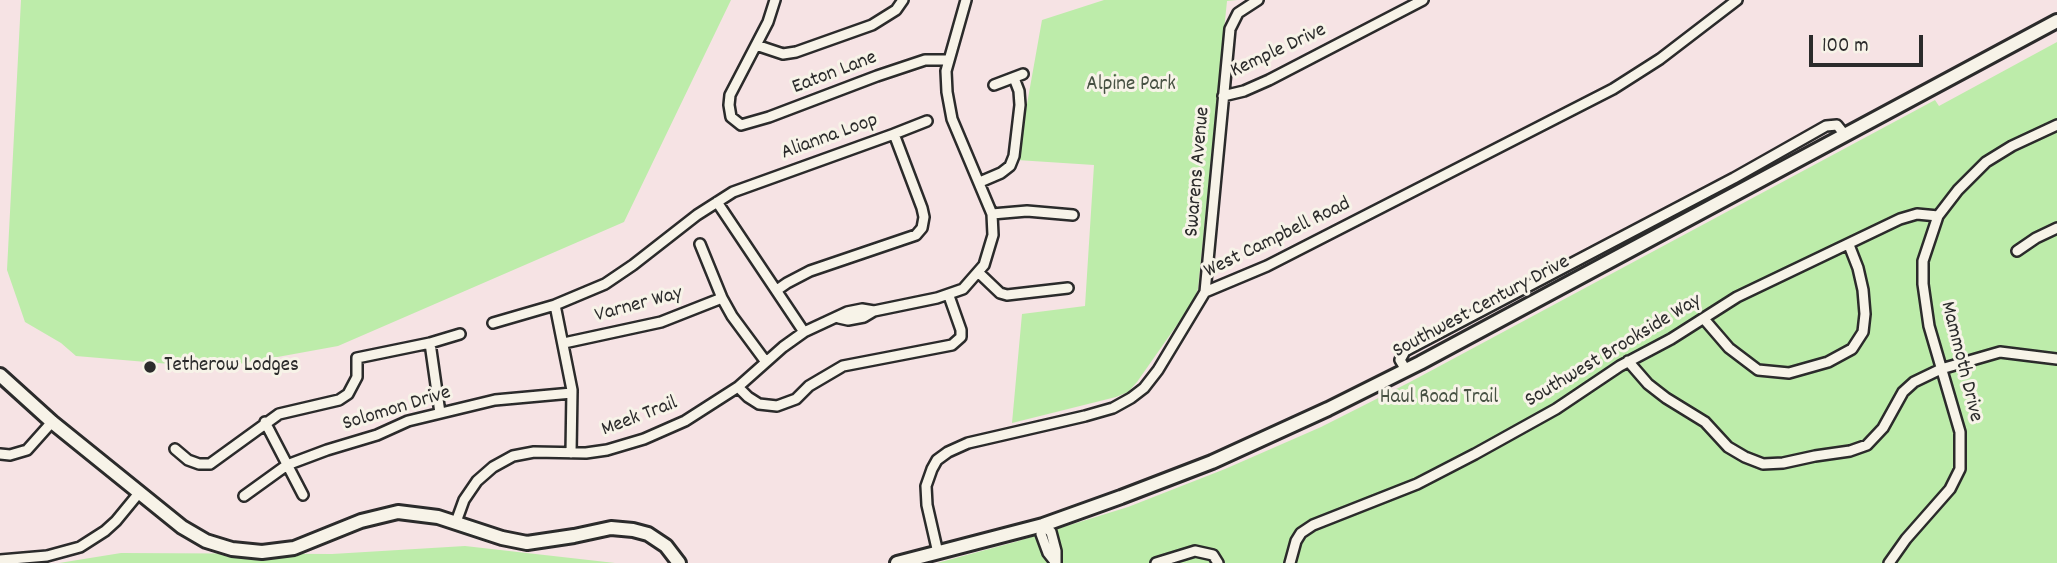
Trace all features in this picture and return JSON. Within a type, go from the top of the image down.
[{"type":"main road","name":"Southwest Century Drive","points":[[897,563],[1043,524],[1212,463],[1328,409],[1406,370],[2057,21]]},
{"type":"main road","points":[[0,375],[52,422],[139,493],[193,534],[218,546],[246,552],[276,552],[294,548],[361,521],[398,512],[456,522],[502,538],[527,543],[562,539],[611,528],[633,530],[648,534],[666,546],[679,563]]},
{"type":"street","points":[[775,0],[768,22],[756,45],[783,54],[796,52],[872,25],[896,10],[903,0]]},
{"type":"street","name":"Meek Trail","points":[[456,522],[464,500],[477,481],[493,467],[513,456],[534,452],[607,450],[644,439],[685,421],[738,387],[804,332],[839,318],[848,320],[864,317],[874,311],[949,296],[963,289],[978,272],[990,249],[992,214],[952,119],[947,92],[948,60],[966,0]]},
{"type":"street","name":"Swarens Avenue","points":[[1205,292],[1223,96],[1233,20],[1238,13],[1258,0]]},
{"type":"street","name":"Kemple Drive","points":[[1223,96],[1244,91],[1269,80],[1423,0]]},
{"type":"street","name":"West Campbell Road","points":[[938,553],[927,505],[926,486],[937,460],[948,452],[968,443],[1113,408],[1131,398],[1158,370],[1205,292],[1267,266],[1613,89],[1660,59],[1737,0]]},
{"type":"street","name":"Eaton Lane","points":[[756,45],[730,95],[732,117],[741,125],[925,60],[948,60]]},
{"type":"street","points":[[980,182],[1001,173],[1010,166],[1014,156],[1020,106],[1018,76],[994,85]]},
{"type":"street","points":[[894,134],[927,121]]},
{"type":"street","name":"Mammoth Drive","points":[[1889,563],[1906,538],[1950,489],[1960,469],[1960,432],[1929,326],[1923,272],[1923,261],[1938,216],[1958,190],[1986,162],[2012,146],[2057,125]]},
{"type":"street","name":"Alianna Loop","points":[[494,323],[555,305],[605,284],[697,215],[733,192],[894,134],[922,208],[922,228],[916,234],[810,271],[777,290]]},
{"type":"street","points":[[717,201],[804,332]]},
{"type":"street","points":[[992,214],[1027,211],[1073,215]]},
{"type":"street","name":"Southwest Brookside Way","points":[[1290,563],[1301,533],[1380,501],[1454,465],[1556,409],[1628,361],[1704,319],[1737,297],[1900,219],[1917,214],[1938,216]]},
{"type":"street","points":[[2017,251],[2057,228]]},
{"type":"street","points":[[700,244],[732,316],[766,362]]},
{"type":"street","points":[[1704,319],[1729,348],[1758,370],[1789,373],[1828,362],[1852,349],[1863,332],[1863,290],[1849,245]]},
{"type":"street","points":[[978,272],[1000,293],[1007,295],[1068,288]]},
{"type":"street","points":[[738,387],[759,404],[777,406],[796,399],[809,386],[843,366],[952,345],[961,337],[961,330],[949,296]]},
{"type":"street","name":"Varner Way","points":[[564,343],[661,322],[722,298]]},
{"type":"street","points":[[555,305],[572,393],[571,453]]},
{"type":"street","points":[[175,449],[188,460],[210,464],[279,414],[339,400],[348,394],[357,377],[357,358],[460,334]]},
{"type":"street","points":[[430,343],[440,413]]},
{"type":"street","points":[[1628,361],[1648,384],[1705,422],[1728,447],[1763,464],[1850,452],[1867,444],[1883,428],[1903,393],[1914,382],[1941,369],[2000,352],[2057,359]]},
{"type":"street","name":"Solomon Drive","points":[[244,496],[287,465],[377,435],[408,421],[495,400],[572,393]]},
{"type":"street","points":[[0,454],[10,455],[27,450],[52,422]]},
{"type":"street","points":[[265,422],[303,495]]},
{"type":"street","points":[[0,560],[64,553],[80,547],[116,522],[139,493]]},
{"type":"street","points":[[1043,524],[1051,532],[1056,563]]},
{"type":"street","points":[[1156,563],[1195,551],[1213,555],[1218,563]]},
{"type":"green space","points":[[21,0],[731,0],[624,222],[338,346],[217,368],[76,356],[61,343],[25,322],[7,270]]},
{"type":"green space","name":"Alpine Park","points":[[1104,0],[1237,0],[1227,1],[1198,289],[1193,302],[1128,392],[1012,423],[1022,314],[1085,306],[1094,165],[1017,160],[1042,20]]},
{"type":"green space","name":"Haul Road Trail","points":[[2057,42],[2057,563],[937,563],[1128,507],[1321,427],[1410,382],[1935,100],[1939,106]]},
{"type":"green space","points":[[465,546],[615,563],[59,563],[121,553],[332,554]]},
{"type":"place","name":"Tetherow Lodges","points":[[150,367]]}]
